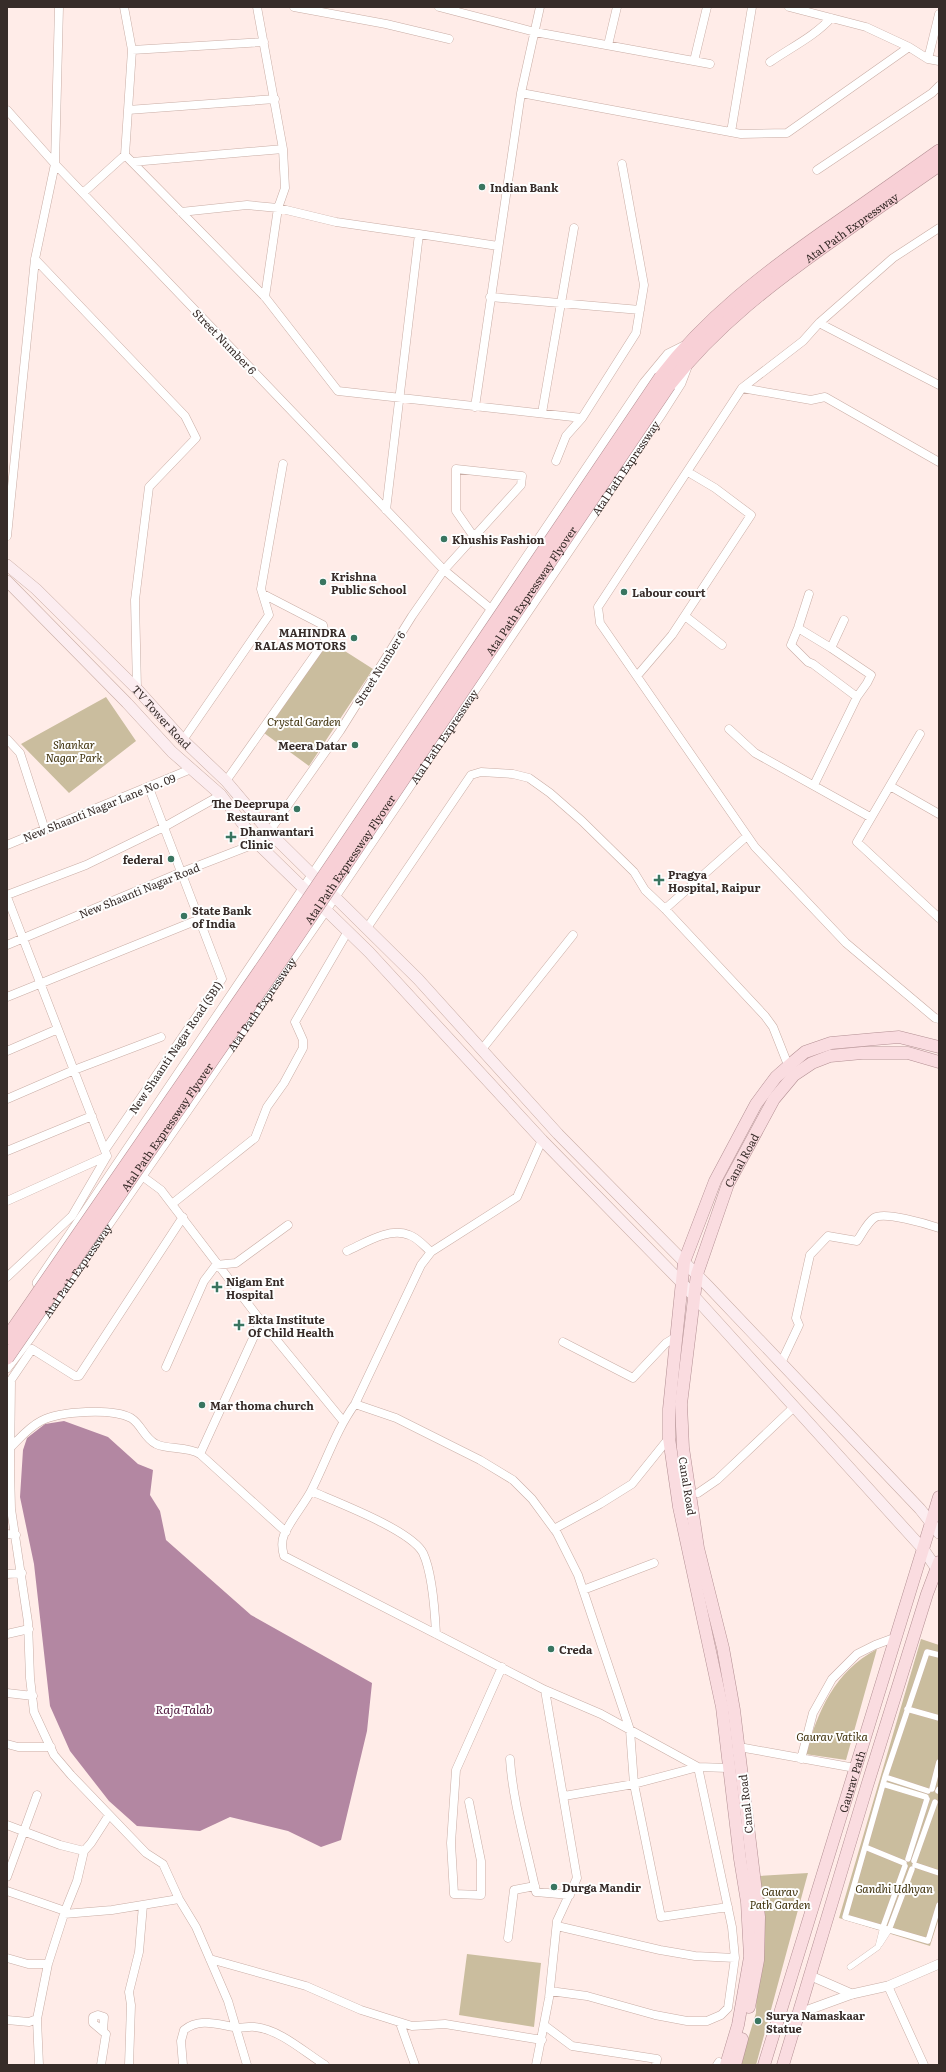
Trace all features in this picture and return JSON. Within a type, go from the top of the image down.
[{"type":"highway","points":[[920,172],[939,151]]},
{"type":"highway","name":"Atal Path Expressway","points":[[688,352],[790,270],[920,172],[939,166]]},
{"type":"highway","name":"Atal Path Expressway Flyover","points":[[7,1338],[665,381],[688,352]]},
{"type":"highway","name":"Atal Path Expressway Flyover","points":[[7,1358],[284,956],[665,381]]},
{"type":"main road","name":"TV Tower Road","points":[[7,565],[36,589],[137,689],[183,740],[226,781],[268,832],[380,941],[483,1048],[558,1134],[697,1274],[782,1363],[920,1509],[939,1533]]},
{"type":"main road","name":"TV Tower Road","points":[[7,581],[191,769],[221,795],[257,843],[369,952],[542,1140],[693,1295],[938,1567]]},
{"type":"main road","points":[[369,952],[380,941]]},
{"type":"main road","points":[[721,2064],[738,2025],[750,1957],[747,1902],[728,1768],[722,1707],[680,1513],[669,1438],[669,1409],[684,1262],[715,1181],[756,1104],[776,1077],[791,1071],[806,1052],[831,1043],[899,1037],[939,1047]]},
{"type":"main road","name":"Canal Road","points":[[735,2065],[746,2023],[758,1960],[759,1917],[745,1812],[739,1747],[725,1662],[698,1548],[683,1448],[681,1404],[693,1295],[697,1274],[728,1184],[774,1099],[791,1071],[830,1056],[862,1053],[908,1052],[939,1062]]},
{"type":"main road","name":"Gaurav Path","points":[[764,2065],[894,1638],[939,1497]]},
{"type":"main road","points":[[783,2065],[800,2013],[866,1786],[927,1594],[938,1567]]},
{"type":"street","points":[[7,536],[35,259],[55,164],[59,7]]},
{"type":"street","points":[[83,193],[125,155],[132,50],[124,7]]},
{"type":"street","points":[[258,7],[283,148],[285,188],[278,208],[265,297]]},
{"type":"street","points":[[294,7],[386,24],[449,39]]},
{"type":"street","points":[[439,7],[534,32],[710,64]]},
{"type":"street","points":[[474,407],[521,93],[540,7]]},
{"type":"street","points":[[608,45],[617,7]]},
{"type":"street","points":[[694,61],[707,7]]},
{"type":"street","points":[[731,132],[752,7]]},
{"type":"street","points":[[789,7],[866,27],[909,47],[928,59],[939,61]]},
{"type":"street","points":[[928,59],[939,14]]},
{"type":"street","points":[[770,62],[819,30],[831,18]]},
{"type":"street","points":[[132,50],[264,42]]},
{"type":"street","points":[[521,93],[741,134],[787,133],[909,47]]},
{"type":"street","points":[[817,170],[932,93],[939,86]]},
{"type":"street","points":[[128,110],[274,99]]},
{"type":"street","name":"Street Number 6","points":[[7,110],[55,164],[444,570]]},
{"type":"street","points":[[920,172],[939,146]]},
{"type":"street","points":[[132,162],[283,148]]},
{"type":"street","points":[[125,155],[265,297],[338,391],[582,418]]},
{"type":"street","points":[[556,461],[566,436],[582,418],[636,333],[644,285],[622,164]]},
{"type":"street","points":[[181,212],[246,205],[278,208],[336,222],[498,246]]},
{"type":"street","points":[[542,413],[574,228]]},
{"type":"street","points":[[939,228],[893,258],[819,323],[803,341],[742,388],[598,607],[600,623],[755,847],[846,943],[935,1018],[939,1019]]},
{"type":"street","points":[[386,510],[419,234]]},
{"type":"street","points":[[35,259],[185,416],[196,438],[149,487],[135,600],[137,689]]},
{"type":"street","points":[[490,297],[561,305],[640,310]]},
{"type":"street","points":[[819,323],[939,385]]},
{"type":"street","name":"Atal Path Expressway","points":[[7,1328],[644,383],[668,354],[688,352],[681,383],[660,416],[335,897],[7,1368]]},
{"type":"street","points":[[742,388],[811,400],[825,398],[939,462]]},
{"type":"street","points":[[183,740],[269,615],[261,589],[283,464]]},
{"type":"street","points":[[7,468],[14,473]]},
{"type":"street","name":"Street Number 6","points":[[257,843],[268,832],[340,731],[412,616],[444,570],[474,538],[521,485],[522,476],[456,469],[456,511],[474,538]]},
{"type":"street","points":[[637,676],[672,635],[751,515],[715,488],[688,472]]},
{"type":"street","points":[[444,570],[491,609]]},
{"type":"street","points":[[226,781],[326,639],[323,625],[263,594]]},
{"type":"street","points":[[809,594],[798,628],[790,645],[808,662],[813,664],[857,697]]},
{"type":"street","points":[[685,616],[722,646]]},
{"type":"street","points":[[832,648],[844,620]]},
{"type":"street","points":[[798,628],[832,648],[871,675],[857,697],[814,785]]},
{"type":"street","points":[[729,729],[755,753],[870,817]]},
{"type":"street","points":[[920,734],[870,817],[857,842],[939,918]]},
{"type":"street","points":[[7,739],[20,753],[45,830]]},
{"type":"street","name":"New Shaanti Nagar Lane No. 09","points":[[7,845],[191,769]]},
{"type":"street","points":[[367,928],[471,775],[481,772],[513,774],[529,778],[582,821],[634,872],[644,890],[664,909],[765,1016],[773,1027],[791,1071]]},
{"type":"street","points":[[890,786],[939,814]]},
{"type":"street","name":"New Shaanti Nagar Road (SBI)","points":[[106,1153],[222,979],[182,872],[148,788]]},
{"type":"street","points":[[7,1277],[72,1216],[106,1153],[7,896],[86,865],[164,827],[221,795]]},
{"type":"street","points":[[664,909],[747,836]]},
{"type":"street","name":"New Shaanti Nagar Road","points":[[7,945],[182,872],[257,843]]},
{"type":"street","points":[[7,997],[200,919]]},
{"type":"street","points":[[172,1204],[255,1138],[267,1107],[284,1083],[303,1048],[303,1040],[295,1022],[348,931]]},
{"type":"street","points":[[483,1048],[573,935]]},
{"type":"street","points":[[7,1051],[58,1029]]},
{"type":"street","points":[[7,1099],[74,1070],[161,1037]]},
{"type":"street","points":[[7,1151],[92,1116]]},
{"type":"street","points":[[542,1140],[517,1197],[431,1252],[421,1265],[355,1404],[343,1420],[334,1446],[311,1491],[286,1532],[282,1548],[284,1556],[545,1690],[600,1714],[698,1767],[728,1907],[735,1958],[728,2008],[721,2016],[707,2021],[687,2021],[655,2015],[588,1996],[550,1991]]},
{"type":"street","points":[[7,1201],[106,1153]]},
{"type":"street","points":[[142,1176],[161,1190],[261,1321],[343,1420]]},
{"type":"street","points":[[782,1363],[799,1325],[796,1318],[810,1255],[828,1236],[857,1241],[874,1218],[880,1215],[922,1222],[939,1228]]},
{"type":"street","points":[[183,1217],[80,1376],[75,1376],[32,1349],[11,1380],[11,1509],[22,1573],[29,1629],[34,1712],[50,1747],[71,1775],[146,1853],[163,1864],[179,1899],[196,1927],[228,2001],[247,2065]]},
{"type":"street","points":[[166,1367],[204,1281],[218,1265],[236,1263],[288,1225]]},
{"type":"street","points":[[347,1251],[377,1237],[390,1234],[409,1235],[431,1252]]},
{"type":"street","points":[[200,1454],[261,1321]]},
{"type":"street","points":[[563,1342],[633,1378],[666,1343],[676,1337]]},
{"type":"street","points":[[355,1404],[396,1418],[480,1460],[512,1480],[532,1499],[554,1529],[578,1575],[630,1730],[634,1784],[661,1917],[728,1907]]},
{"type":"street","points":[[698,1493],[717,1480],[794,1407]]},
{"type":"street","points":[[11,1447],[40,1422],[60,1414],[102,1413],[128,1417],[137,1422],[147,1438],[156,1444],[188,1449],[200,1454],[286,1532]]},
{"type":"street","points":[[554,1529],[600,1504],[632,1484],[669,1438]]},
{"type":"street","points":[[311,1491],[373,1519],[406,1536],[417,1544],[423,1553],[427,1566],[434,1609],[436,1634]]},
{"type":"street","points":[[7,1534],[16,1535]]},
{"type":"street","points":[[583,1590],[654,1563]]},
{"type":"street","points":[[7,1574],[22,1573]]},
{"type":"street","points":[[7,1634],[29,1629]]},
{"type":"street","points":[[801,1759],[813,1713],[832,1679],[857,1654],[894,1638]]},
{"type":"street","points":[[939,1655],[927,1652],[885,1777],[845,1916],[928,1942],[939,1905]]},
{"type":"street","points":[[469,1802],[481,1861],[481,1895],[454,1894],[451,1843],[456,1770],[502,1667]]},
{"type":"street","points":[[536,2065],[542,2040],[550,1991],[557,1926],[577,1878],[545,1690]]},
{"type":"street","points":[[7,1693],[32,1696]]},
{"type":"street","points":[[907,1709],[939,1718]]},
{"type":"street","points":[[7,1744],[18,1746],[50,1747]]},
{"type":"street","points":[[564,1796],[634,1784],[698,1767],[728,1768],[739,1747],[855,1768]]},
{"type":"street","points":[[510,1759],[517,1812],[524,1831],[536,1892],[570,1895]]},
{"type":"street","points":[[885,1777],[930,1790],[939,1762]]},
{"type":"street","points":[[878,1947],[883,1927],[927,1798],[883,1784]]},
{"type":"street","points":[[7,1877],[37,1795]]},
{"type":"street","points":[[850,1967],[878,1947],[889,1930],[937,1802]]},
{"type":"street","points":[[39,2065],[37,2019],[48,1964],[64,1912],[78,1882],[84,1851],[109,1815]]},
{"type":"street","points":[[7,1825],[60,1845],[84,1851]]},
{"type":"street","points":[[865,1847],[906,1862]]},
{"type":"street","points":[[914,1865],[939,1873]]},
{"type":"street","points":[[508,1938],[514,1890],[535,1886]]},
{"type":"street","points":[[7,1891],[64,1912],[112,1910],[179,1899]]},
{"type":"street","points":[[129,2065],[131,2006],[129,1992],[139,1952],[143,1905]]},
{"type":"street","points":[[557,1926],[660,1950],[695,1956],[735,1958]]},
{"type":"street","points":[[7,1958],[28,1964],[48,1964]]},
{"type":"street","points":[[210,1959],[306,1986],[361,2010],[412,2026],[445,2024],[542,2040]]},
{"type":"street","points":[[800,2013],[852,1994],[888,1986],[939,1964]]},
{"type":"street","points":[[811,1976],[852,1994]]},
{"type":"street","points":[[888,1986],[924,2065]]},
{"type":"street","points":[[7,2020],[29,2022],[37,2019]]},
{"type":"street","points":[[183,2065],[181,2041],[184,2030],[189,2026],[198,2023],[216,2022],[235,2028],[255,2027],[269,2031],[326,2065]]},
{"type":"street","points":[[400,2023],[415,2065]]},
{"type":"street","points":[[544,2025],[572,2046],[657,2060],[656,2065]]},
{"type":"street","points":[[101,2065],[106,2034],[103,2031]]},
{"type":"green space","name":"Crystal Garden","points":[[326,639],[373,669],[309,766],[264,733]]},
{"type":"green space","name":"Shankar Nagar Park","points":[[106,697],[136,741],[69,793],[21,744]]},
{"type":"green space","name":"Gandhi Udhyan","points":[[921,1639],[939,1645],[939,1918],[930,1946],[839,1918]]},
{"type":"green space","name":"Gaurav Vatika","points":[[877,1649],[846,1760],[805,1754],[816,1722],[830,1694],[849,1669]]},
{"type":"green space","name":"Gaurav Path Garden","points":[[808,1873],[756,2065],[740,2065],[756,2013],[759,1876]]},
{"type":"green space","points":[[467,1954],[541,1963],[534,2027],[459,2015]]},
{"type":"water","name":"Raja Talab","points":[[64,1421],[108,1437],[138,1464],[153,1470],[150,1495],[160,1511],[166,1540],[251,1615],[372,1683],[367,1731],[341,1840],[321,1847],[288,1831],[230,1817],[200,1831],[137,1826],[109,1801],[70,1751],[50,1706],[34,1564],[20,1497],[23,1450],[27,1438],[45,1424]]},
{"type":"place","name":"Indian Bank","points":[[482,187]]},
{"type":"place","name":"Khushis Fashion","points":[[444,539]]},
{"type":"place","name":"Krishna Public School","points":[[323,582]]},
{"type":"place","name":"Labour court","points":[[624,592]]},
{"type":"place","name":"MAHINDRA RALAS MOTORS","points":[[354,638]]},
{"type":"place","name":"Meera Datar","points":[[355,745]]},
{"type":"place","name":"The Deeprupa Restaurant","points":[[297,809]]},
{"type":"place","name":"Dhanwantari Clinic","points":[[231,837]]},
{"type":"place","name":"federal","points":[[171,859]]},
{"type":"place","name":"Pragya Hospital, Raipur","points":[[659,880]]},
{"type":"place","name":"State Bank of India","points":[[184,916]]},
{"type":"place","name":"Nigam Ent Hospital","points":[[217,1287]]},
{"type":"place","name":"Ekta Institute Of Child Health","points":[[239,1325]]},
{"type":"place","name":"Mar thoma church","points":[[202,1405]]},
{"type":"place","name":"Creda","points":[[551,1649]]},
{"type":"place","name":"Durga Mandir","points":[[554,1887]]},
{"type":"place","name":"Surya Namaskaar Statue","points":[[758,2021]]}]
